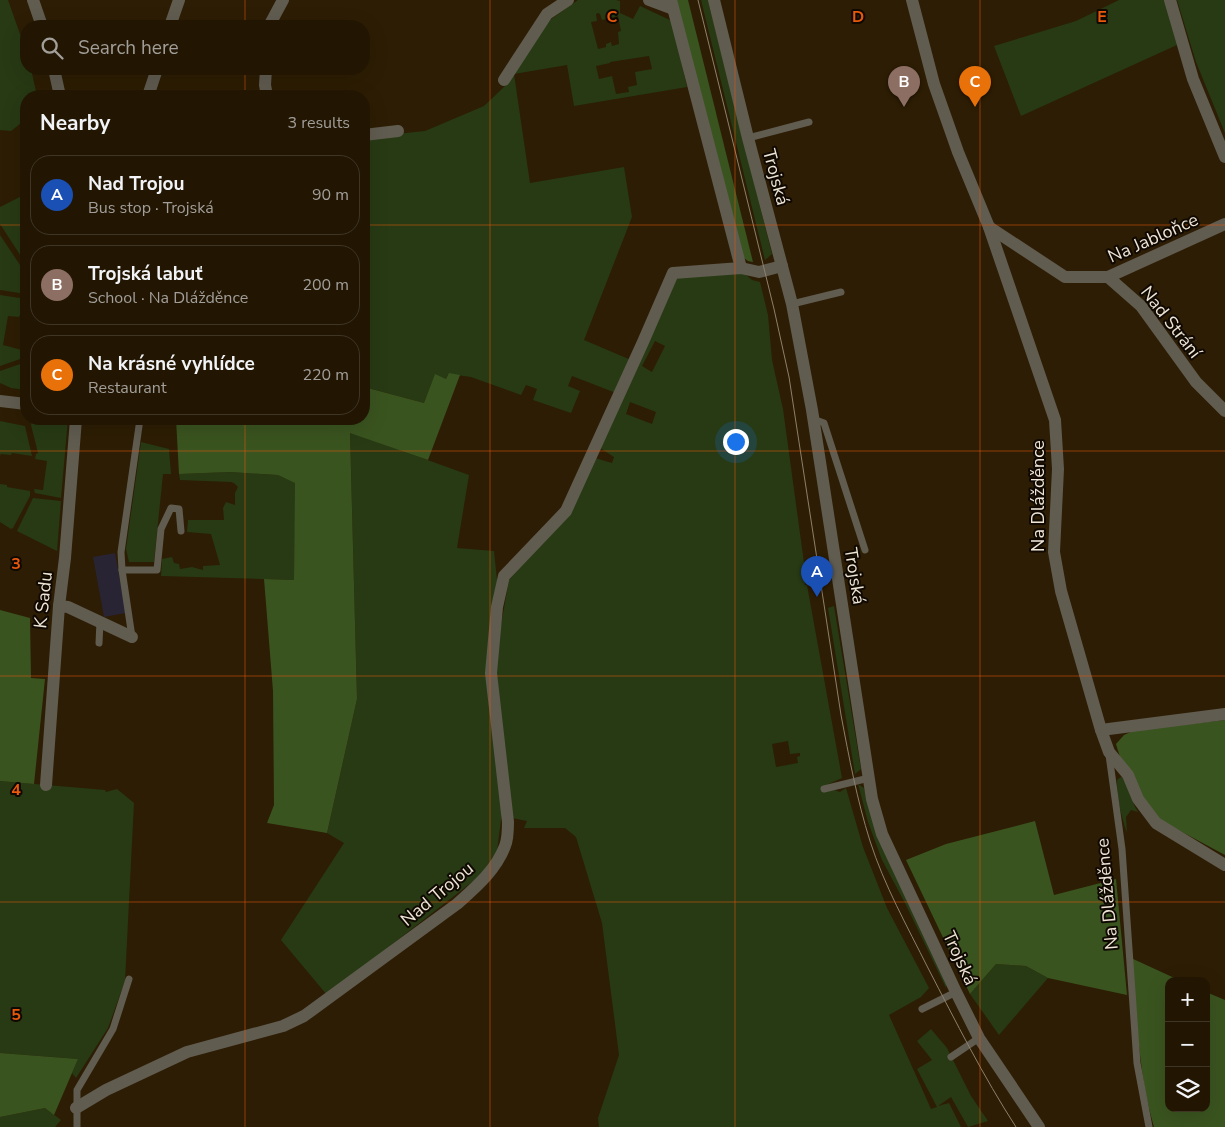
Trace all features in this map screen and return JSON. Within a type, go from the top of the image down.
[{"type":"street","points":[[33,0],[40,20]]},
{"type":"street","points":[[172,20],[179,0]]},
{"type":"street","points":[[272,20],[282,0]]},
{"type":"street","points":[[504,80],[547,14],[568,0]]},
{"type":"street","points":[[649,0],[672,4],[741,268]]},
{"type":"street","name":"Trojská","points":[[714,0],[792,304],[813,419],[872,799],[882,834],[979,1038],[1038,1127]]},
{"type":"street","name":"Na Dlážděnce","points":[[912,0],[934,84],[958,152],[989,227],[1055,420],[1058,469],[1054,552],[1061,591],[1100,730],[1109,752]]},
{"type":"street","points":[[1170,0],[1193,79],[1225,158]]},
{"type":"street","points":[[55,75],[59,90]]},
{"type":"street","points":[[150,90],[154,75]]},
{"type":"street","points":[[265,90],[266,75]]},
{"type":"street","points":[[370,134],[398,131]]},
{"type":"street","name":"Na Jabloňce","points":[[989,227],[1065,277],[1108,277],[1225,224]]},
{"type":"street","name":"Nad Trojou","points":[[76,1108],[106,1090],[187,1052],[283,1026],[304,1016],[457,904],[480,884],[494,867],[506,845],[508,822],[491,673],[498,607],[504,576],[566,511],[644,342],[673,273],[741,268],[758,272],[782,266]]},
{"type":"street","name":"Nad Strání","points":[[1108,277],[1141,306],[1196,382],[1225,411]]},
{"type":"street","points":[[0,401],[20,403]]},
{"type":"street","name":"K Sadu","points":[[46,786],[59,606],[65,558],[76,425]]},
{"type":"street","points":[[59,606],[68,607],[132,637]]},
{"type":"street","points":[[1100,730],[1225,714]]},
{"type":"street","points":[[1109,752],[1128,775],[1138,799],[1156,823],[1197,846],[1225,865]]},
{"type":"lane","points":[[748,138],[809,122]]},
{"type":"lane","points":[[792,304],[841,292]]},
{"type":"lane","points":[[813,419],[824,423],[865,550]]},
{"type":"lane","points":[[132,637],[121,552],[139,425]]},
{"type":"lane","points":[[122,570],[157,570],[161,529],[171,508],[179,509],[181,512],[181,531]]},
{"type":"lane","points":[[99,643],[100,622]]},
{"type":"lane","name":"Na Dlážděnce","points":[[1109,752],[1122,849],[1137,1063],[1149,1127]]},
{"type":"lane","points":[[824,789],[869,778]]},
{"type":"lane","points":[[77,1127],[77,1090],[113,1029],[129,979]]},
{"type":"lane","points":[[922,1009],[956,992]]},
{"type":"lane","points":[[951,1057],[979,1038]]},
{"type":"shaded area","points":[[115,553],[126,613],[104,617],[93,557]]},
{"type":"green space","points":[[0,0],[8,0],[20,34],[20,75],[32,75],[36,90],[20,90],[20,124],[11,131],[0,130]]},
{"type":"green space","points":[[578,0],[616,0],[620,1],[620,13],[633,19],[640,6],[672,21],[687,87],[574,106],[567,65],[514,74],[530,183],[624,167],[632,217],[584,340],[631,360],[616,393],[572,376],[568,386],[580,391],[571,413],[533,400],[537,389],[526,385],[521,395],[471,377],[449,374],[446,379],[435,375],[424,403],[370,389],[370,137],[425,131],[484,106],[505,86],[550,20]],"holes":[[[596,14],[600,14],[602,20],[618,16],[621,31],[618,32],[619,44],[612,46],[611,42],[606,44],[606,47],[598,49],[591,22],[597,21]],[[649,56],[652,69],[635,72],[637,85],[628,87],[629,92],[616,94],[612,76],[599,79],[596,66]]]},
{"type":"green space","points":[[676,0],[688,0],[753,262],[744,258]]},
{"type":"green space","points":[[701,0],[708,0],[772,254],[765,260]]},
{"type":"green space","points":[[1119,0],[1165,0],[1177,45],[1021,116],[994,46],[1076,21]]},
{"type":"green space","points":[[1177,0],[1225,0],[1225,133],[1196,62]]},
{"type":"green space","points":[[20,197],[20,255],[0,224],[0,207]]},
{"type":"green space","points":[[0,235],[20,265],[20,293],[0,290]]},
{"type":"green space","points":[[743,272],[752,280],[760,282],[768,315],[772,360],[783,409],[805,570],[803,571],[805,585],[807,585],[842,778],[822,787],[822,792],[834,790],[840,792],[846,788],[863,847],[887,908],[929,988],[921,997],[889,1015],[931,1109],[937,1107],[917,1069],[932,1060],[917,1041],[931,1029],[947,1048],[971,1096],[988,1121],[968,1127],[951,1097],[938,1106],[949,1103],[961,1127],[599,1127],[598,1118],[619,1055],[602,923],[576,837],[565,828],[524,828],[527,821],[512,818],[494,673],[509,580],[572,508],[595,458],[612,463],[614,457],[600,448],[675,278]],"holes":[[[655,341],[665,346],[652,372],[642,366]],[[630,402],[656,412],[652,424],[626,414]],[[788,741],[790,754],[800,753],[800,756],[797,757],[798,763],[776,767],[772,744]]]},
{"type":"green space","points":[[0,295],[20,298],[20,315],[19,317],[8,316],[3,345],[20,349],[20,359],[0,366]]},
{"type":"green space","points":[[20,364],[20,389],[11,388],[0,383],[0,371]]},
{"type":"green space","points":[[449,373],[460,375],[428,460],[350,433],[357,699],[327,833],[267,823],[274,805],[273,691],[264,579],[294,580],[295,483],[278,475],[230,472],[179,474],[176,425],[370,425],[370,389],[424,403],[435,374],[446,379]]},
{"type":"green space","points":[[0,421],[25,426],[32,456],[12,453],[11,455],[1,454],[0,456]]},
{"type":"green space","points":[[31,425],[67,425],[61,498],[35,493],[34,489],[43,490],[47,461],[35,459],[38,453]]},
{"type":"green space","points":[[350,432],[469,475],[457,548],[494,551],[498,590],[486,675],[502,812],[497,851],[481,875],[327,995],[281,940],[344,843],[327,833],[357,699]]},
{"type":"green space","points":[[141,442],[169,449],[171,474],[163,474],[154,562],[129,562],[126,549]]},
{"type":"green space","points":[[230,472],[278,475],[296,483],[294,580],[161,576],[162,559],[172,557],[174,563],[179,564],[180,569],[192,567],[203,570],[203,566],[220,565],[211,534],[187,532],[188,520],[224,520],[223,508],[226,502],[235,505],[235,493],[238,487],[231,482],[180,480],[179,474]]},
{"type":"green space","points":[[0,484],[30,491],[30,496],[11,529],[0,522]]},
{"type":"green space","points":[[33,498],[61,501],[57,551],[17,531]]},
{"type":"green space","points":[[834,606],[861,769],[855,774],[828,608]]},
{"type":"green space","points":[[0,610],[30,618],[31,678],[45,679],[34,784],[0,781]]},
{"type":"green space","points":[[1225,720],[1225,855],[1158,819],[1123,767],[1116,744],[1124,735],[1135,730]]},
{"type":"green space","points":[[1121,777],[1138,812],[1131,810],[1126,817],[1127,833],[1121,814],[1118,793],[1117,780]]},
{"type":"green space","points":[[0,781],[105,790],[106,792],[117,789],[134,803],[125,981],[108,1028],[76,1078],[72,1073],[78,1059],[0,1053]]},
{"type":"green space","points":[[858,784],[864,788],[872,819],[946,983],[946,988],[882,860],[868,822]]},
{"type":"green space","points":[[1035,821],[1054,895],[1116,879],[1127,995],[1048,978],[1026,966],[996,964],[970,994],[906,860],[946,844]]},
{"type":"green space","points":[[1131,958],[1172,977],[1165,977],[1165,1112],[1210,1112],[1210,994],[1225,1000],[1225,1127],[1154,1127],[1144,1086]]},
{"type":"green space","points":[[996,964],[1026,966],[1048,978],[999,1035],[970,994]]},
{"type":"green space","points":[[0,1053],[78,1059],[54,1115],[45,1108],[0,1117]]},
{"type":"green space","points":[[45,1108],[61,1120],[55,1127],[0,1127],[0,1117]]},
{"type":"tram line","points":[[698,0],[789,377],[841,715],[865,826],[882,874],[904,921],[970,1049],[1016,1127]]},
{"type":"place","name":"Trojská labuť","points":[[904,107]]},
{"type":"place","name":"Na krásné vyhlídce","points":[[975,107]]},
{"type":"place","name":"Nad Trojou","points":[[817,597]]}]
